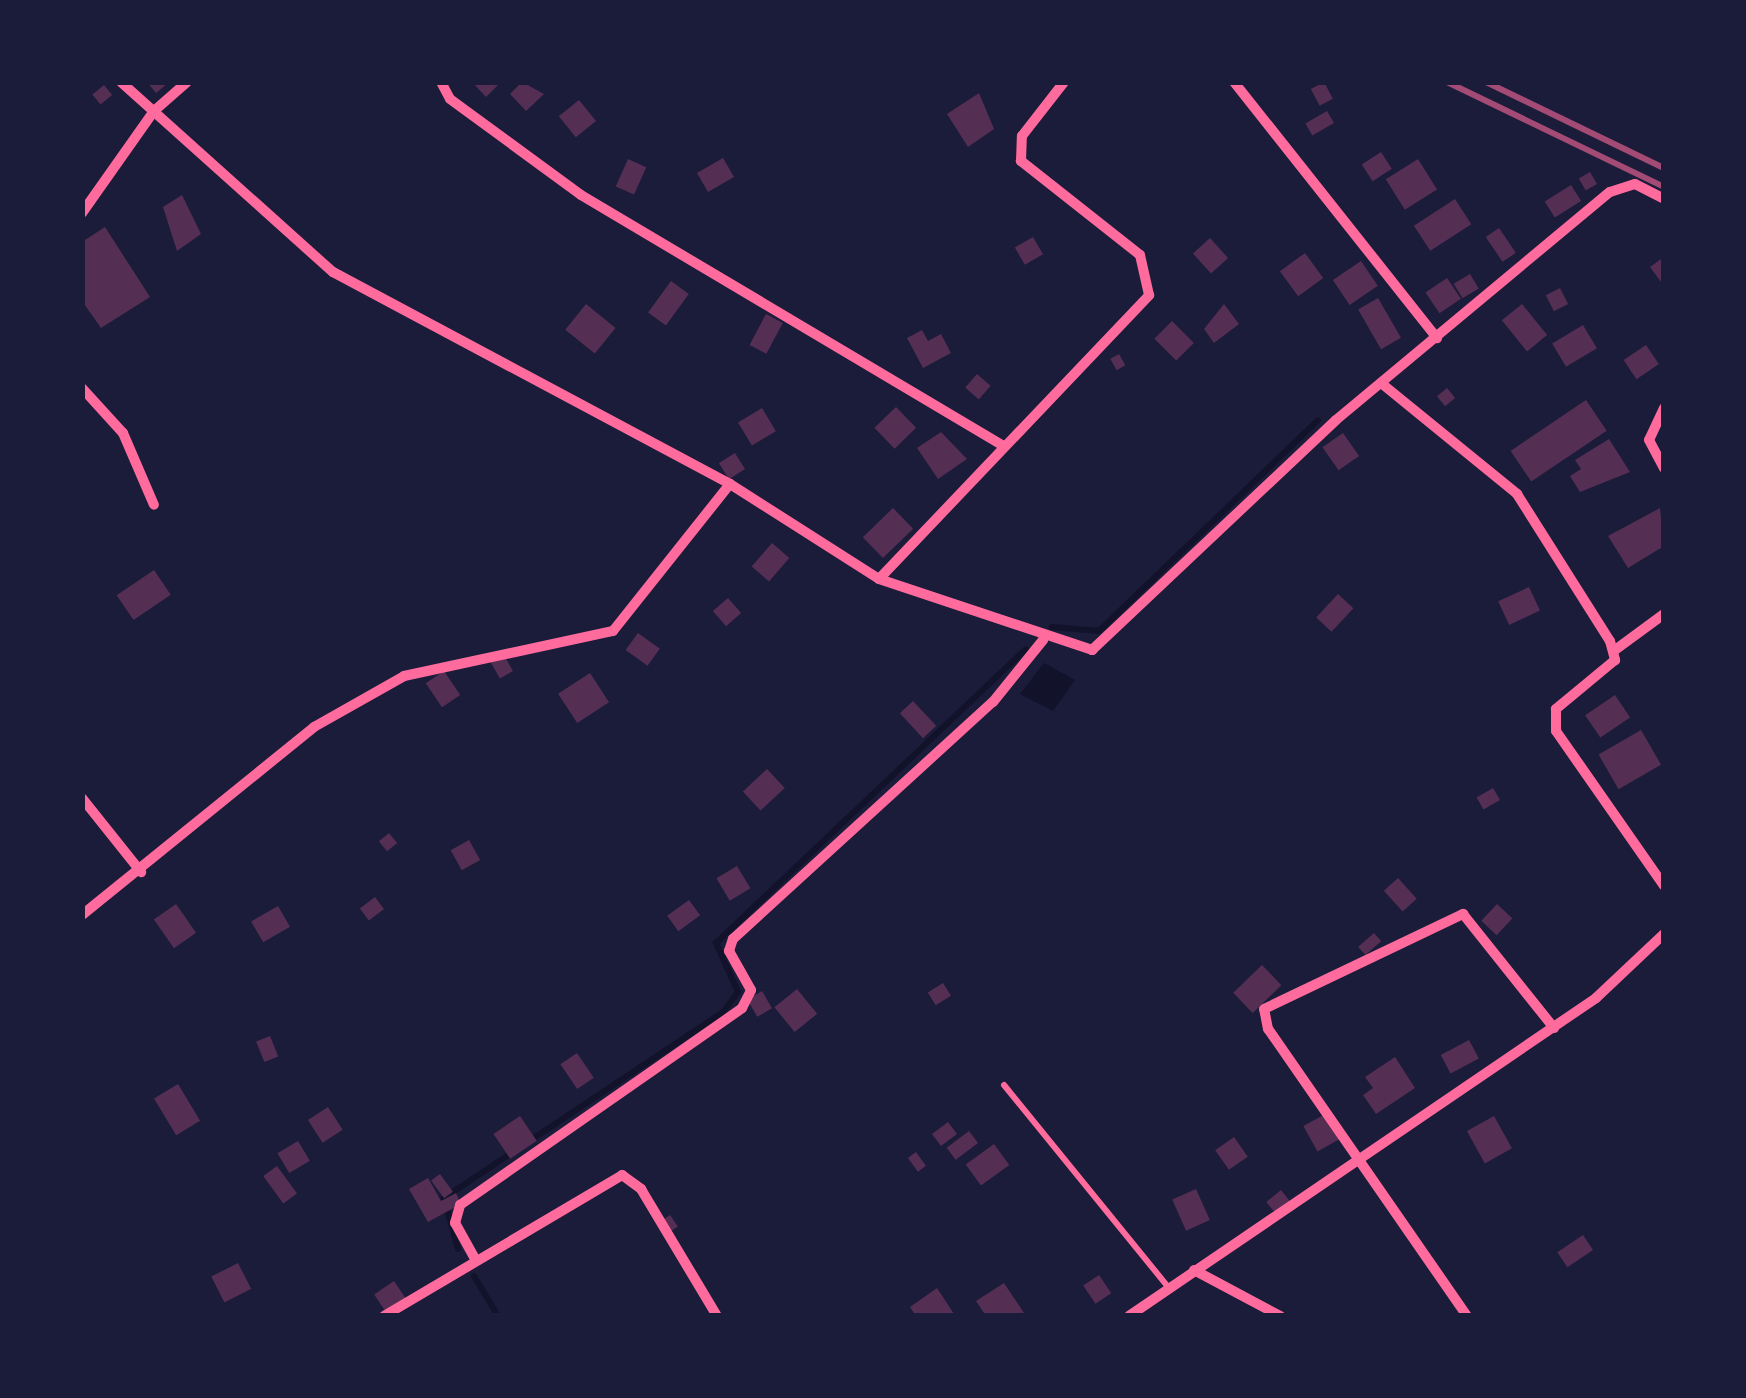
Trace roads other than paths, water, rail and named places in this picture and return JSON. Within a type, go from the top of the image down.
[{"type":"street","points":[[122,82],[333,272],[730,484],[879,579],[1043,640],[1092,650],[1115,636],[1220,526],[1381,383],[1610,192],[1634,184],[1664,198]]},
{"type":"street","points":[[82,213],[154,111],[187,82]]},
{"type":"street","points":[[441,82],[450,99],[581,195],[1003,446]]},
{"type":"street","points":[[879,579],[1152,282],[1140,255],[1021,160],[1022,136],[1064,82]]},
{"type":"street","points":[[1234,82],[1437,338]]},
{"type":"street","points":[[1381,383],[1516,494],[1615,650]]},
{"type":"street","points":[[82,388],[122,432],[154,505]]},
{"type":"street","points":[[1664,408],[1649,440],[1664,468]]},
{"type":"street","points":[[82,916],[141,872],[314,727],[424,666],[613,631],[730,484]]},
{"type":"street","points":[[1664,614],[1615,650],[1553,718],[1664,886]]},
{"type":"street","points":[[474,1258],[455,1223],[460,1205],[742,1008],[751,990],[729,951],[733,940],[993,702],[1043,640]]},
{"type":"street","points":[[82,798],[141,872]]},
{"type":"street","points":[[1468,1316],[1362,1157],[1268,1029],[1273,1001],[1463,914],[1554,1028]]},
{"type":"street","points":[[1129,1316],[1554,1028],[1664,934]]},
{"type":"street","points":[[384,1316],[474,1258],[622,1175],[641,1189],[717,1316]]},
{"type":"street","points":[[1194,1270],[1280,1316]]},
{"type":"lane","points":[[1004,1086],[1170,1288]]},
{"type":"waterway","points":[[1052,627],[1099,631],[1318,420]]},
{"type":"waterway","points":[[458,1249],[444,1198],[723,1012],[738,992],[716,943],[1026,649]]},
{"type":"waterway","points":[[474,1276],[498,1316]]},
{"type":"railway","points":[[1447,82],[1664,187]]},
{"type":"railway","points":[[1486,82],[1664,168]]}]
